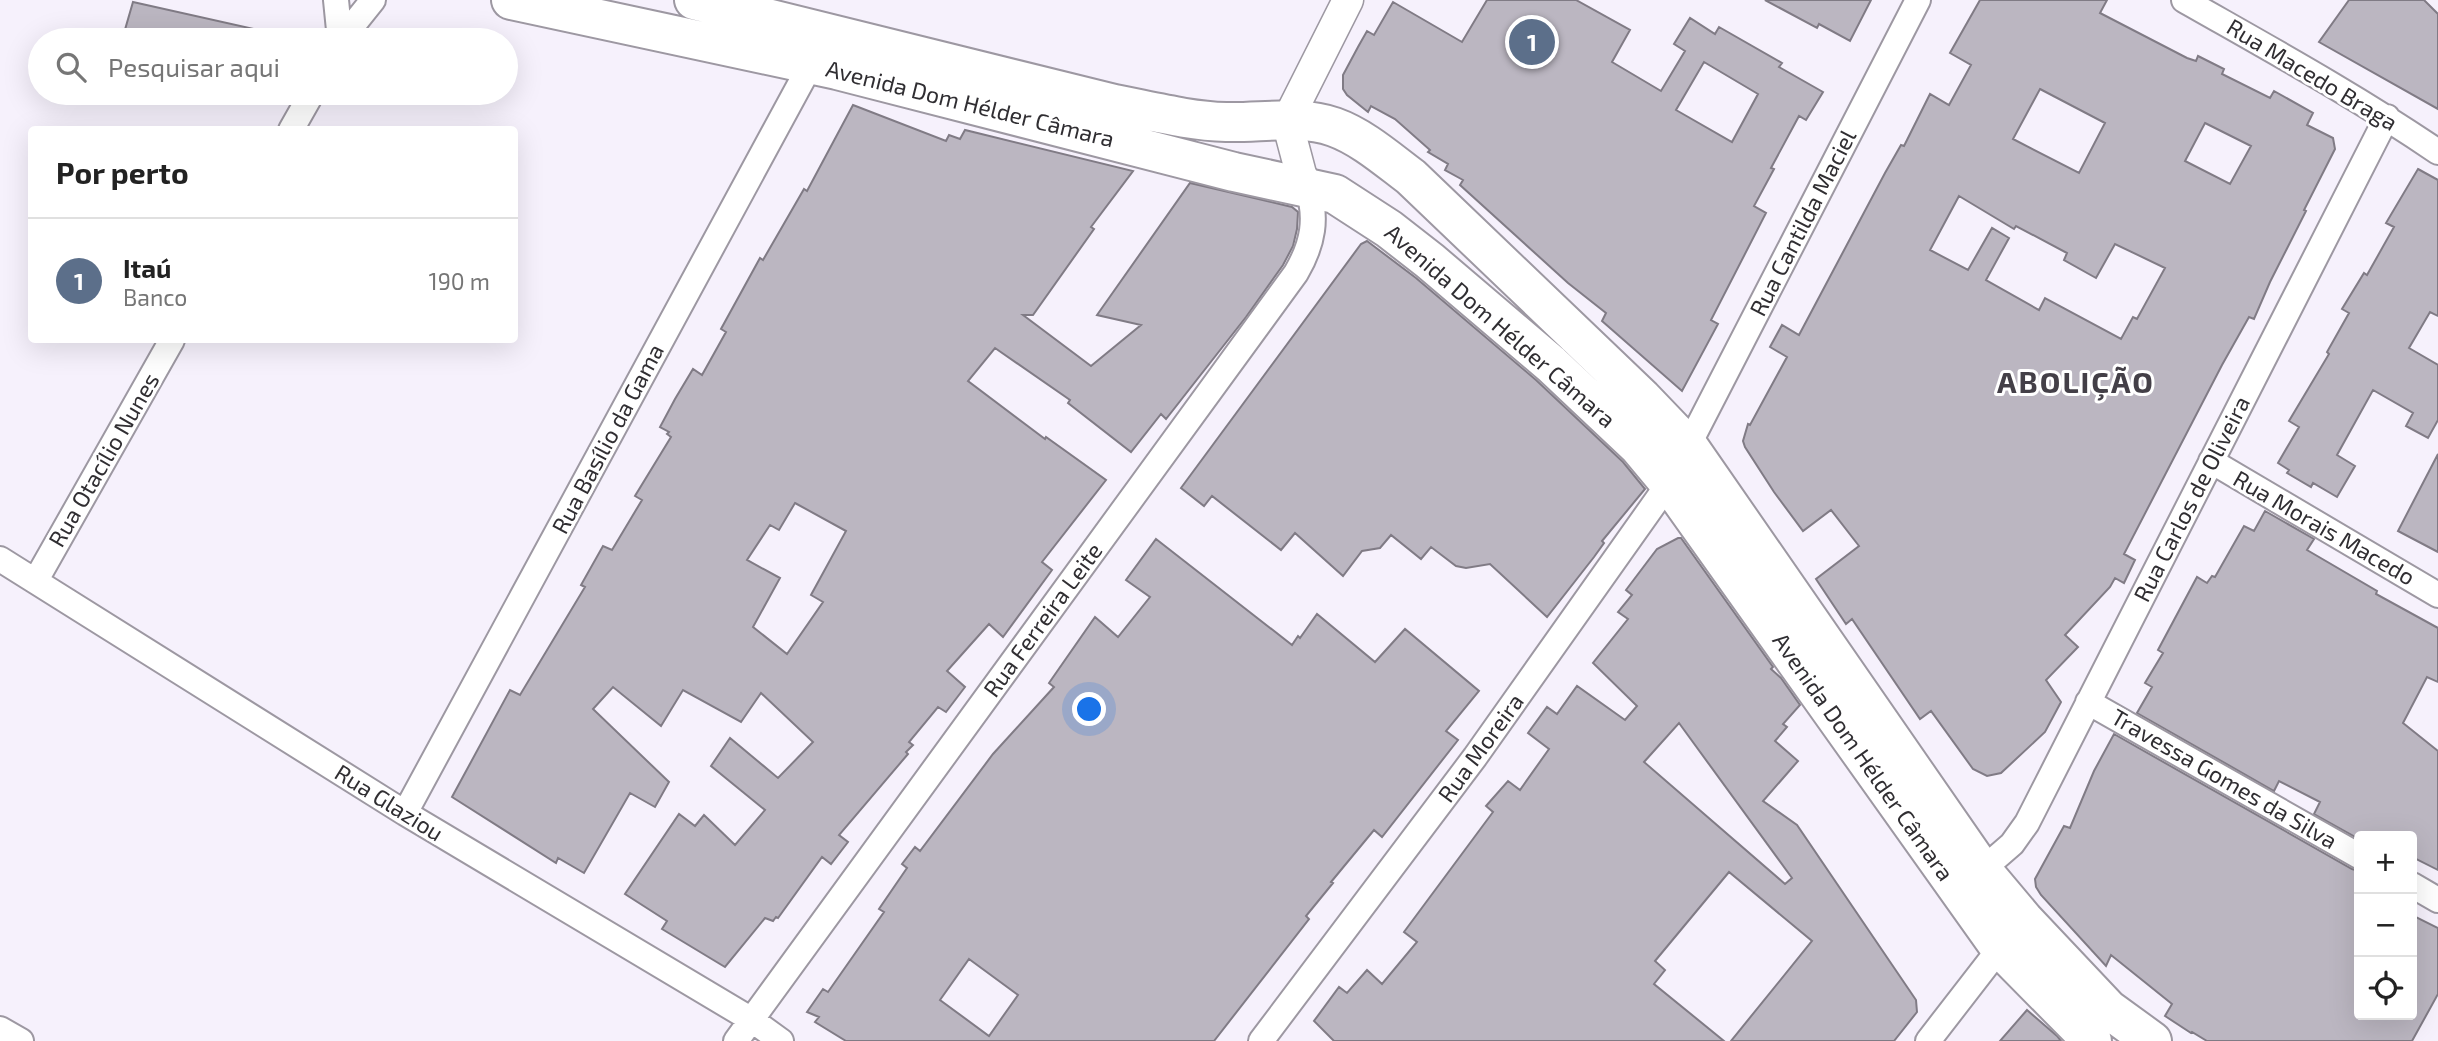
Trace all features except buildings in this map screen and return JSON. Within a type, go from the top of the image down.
[{"type":"main road","name":"Avenida Dom Hélder Câmara","points":[[511,0],[811,64],[1234,172],[1307,186],[1335,194],[1351,203],[1430,261],[1561,373],[1639,447],[1669,483],[2000,948],[2092,1041]]},
{"type":"main road","name":"Avenida Dom Hélder Câmara","points":[[694,0],[1114,104],[1170,115],[1224,122],[1312,121],[1336,127],[1372,148],[1411,177],[1642,398],[1689,447],[1982,870],[2024,920],[2108,1009],[2152,1041]]},
{"type":"street","points":[[335,0],[339,28]]},
{"type":"street","points":[[351,28],[373,0]]},
{"type":"street","points":[[1307,186],[1301,174],[1287,121],[1348,0]]},
{"type":"street","name":"Rua Cantilda Maciel","points":[[1689,447],[1918,0]]},
{"type":"street","name":"Rua Macedo Braga","points":[[2183,0],[2387,117],[2438,152]]},
{"type":"street","name":"Rua Basílio da Gama","points":[[405,813],[811,64]]},
{"type":"street","points":[[293,126],[305,105]]},
{"type":"street","name":"Rua Carlos de Oliveira","points":[[1982,870],[2012,844],[2027,823],[2387,117]]},
{"type":"street","name":"Rua Ferreira Leite","points":[[736,1041],[1296,273],[1307,254],[1312,234],[1313,204],[1307,186]]},
{"type":"street","name":"Rua Otacílio Nunes","points":[[36,580],[170,343]]},
{"type":"street","name":"Rua Moreira","points":[[1261,1041],[1475,757],[1669,483],[1689,447]]},
{"type":"street","name":"Rua Morais Macedo","points":[[2211,461],[2438,595]]},
{"type":"street","name":"Rua Glaziou","points":[[0,559],[405,813],[752,1020],[781,1041]]},
{"type":"street","name":"Travessa Gomes da Silva","points":[[2088,702],[2354,853]]},
{"type":"street","points":[[2417,888],[2438,900]]},
{"type":"street","points":[[1928,1041],[2000,948]]},
{"type":"street","points":[[0,1029],[21,1041]]},
{"type":"place","name":"Itaú","points":[[1532,42]]},
{"type":"district","name":"ABOLIÇÃO","points":[[2076,383]]}]
